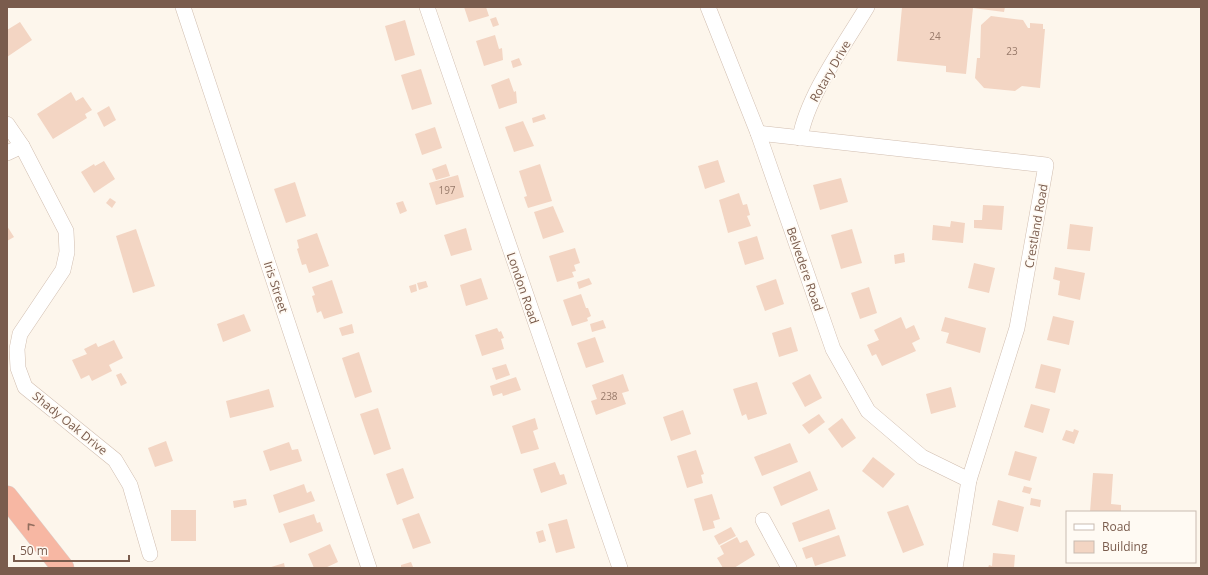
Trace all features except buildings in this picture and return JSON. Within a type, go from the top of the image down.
[{"type":"highway","points":[[7,497],[63,568]]},
{"type":"street","name":"Iris Street","points":[[183,7],[369,568]]},
{"type":"street","name":"London Road","points":[[427,7],[620,568]]},
{"type":"street","name":"Belvedere Road","points":[[708,7],[758,133],[833,349],[868,412],[922,457],[969,480]]},
{"type":"street","name":"Rotary Drive","points":[[800,138],[807,111],[816,93],[867,7]]},
{"type":"street","name":"Shady Oak Drive","points":[[7,124],[22,146],[66,231],[67,252],[63,270],[20,334],[17,349],[18,368],[25,387],[115,460],[130,485],[150,554]]},
{"type":"street","name":"Crestland Road","points":[[758,133],[1046,165],[1017,328],[969,480],[955,568]]},
{"type":"street","points":[[7,154],[22,146]]},
{"type":"street","points":[[763,520],[789,568]]}]
